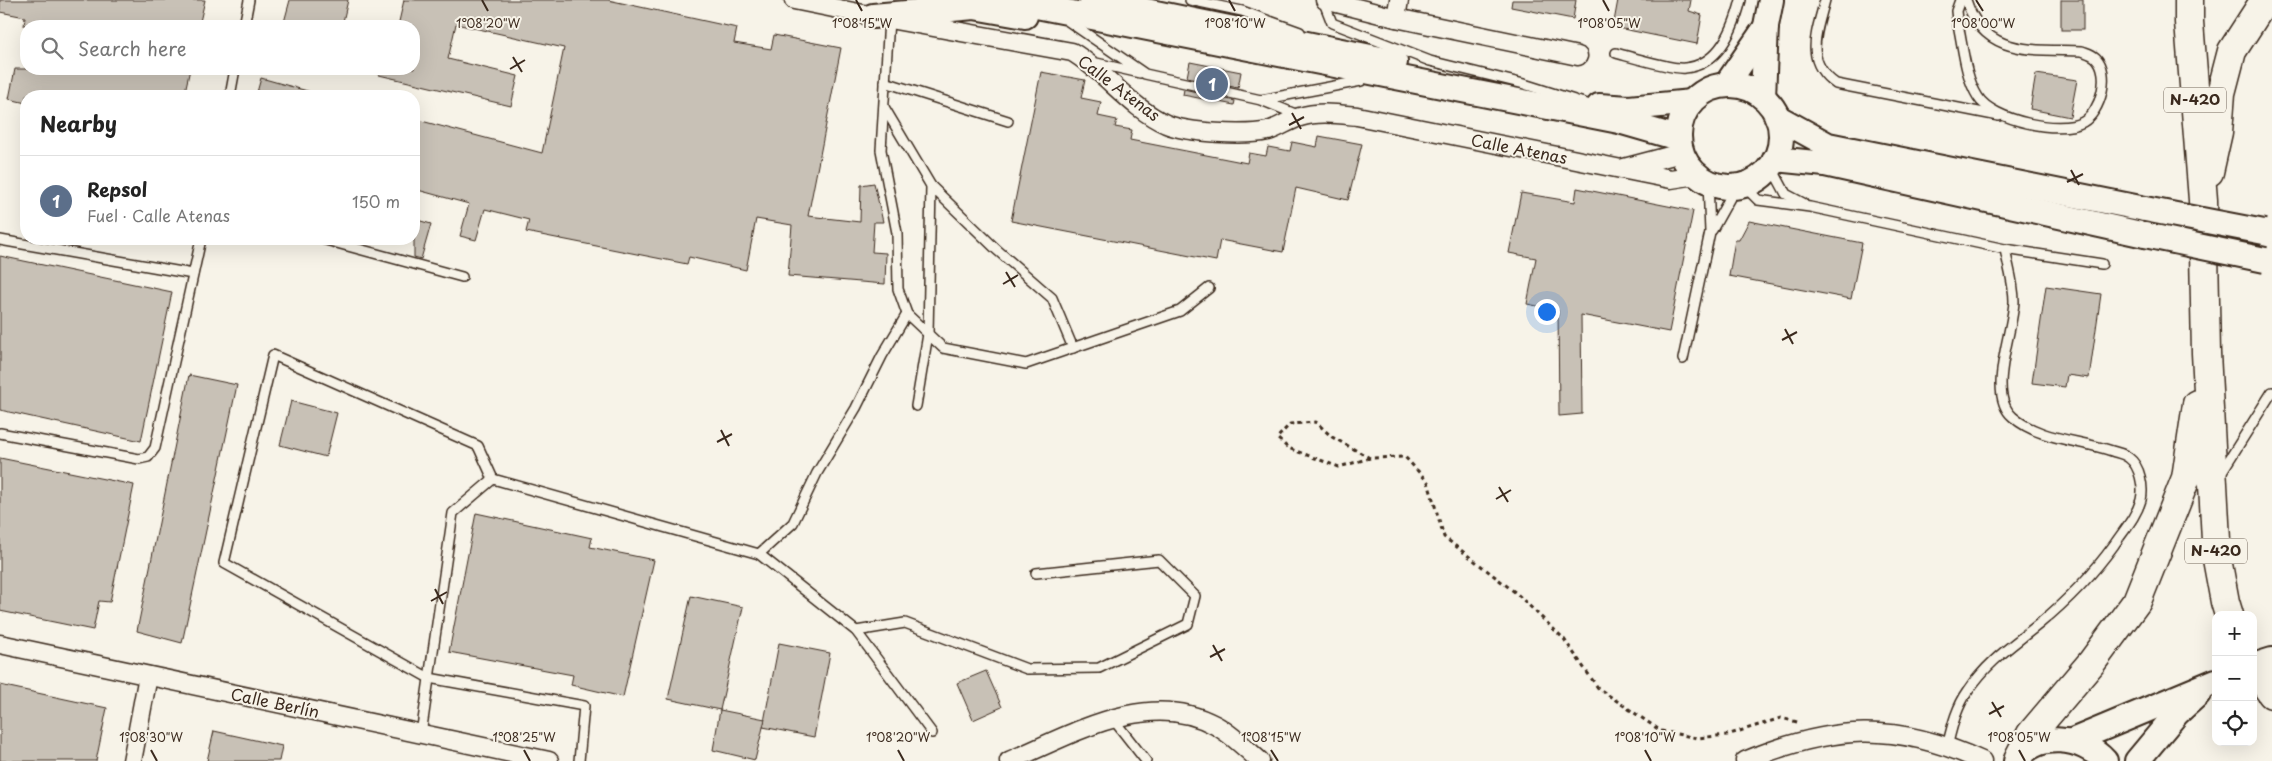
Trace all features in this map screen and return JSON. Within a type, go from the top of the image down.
[{"type":"highway","name":"N-420","points":[[2189,0],[2189,22],[2203,200],[2206,353],[2217,559],[2228,611]]},
{"type":"highway","points":[[2203,200],[2218,132],[2222,93],[2232,52],[2261,6],[2270,0]]},
{"type":"highway","points":[[2017,759],[2030,734],[2092,662],[2137,601],[2186,478],[2206,353]]},
{"type":"main road","points":[[1006,0],[1493,98],[1619,121],[1680,146]]},
{"type":"main road","points":[[1092,0],[1361,54],[1592,105],[1629,108],[1692,102]]},
{"type":"main road","points":[[1763,98],[1766,26],[1771,0]]},
{"type":"main road","points":[[881,18],[974,7],[1462,100],[1493,98]]},
{"type":"main road","points":[[1726,85],[1766,26]]},
{"type":"main road","points":[[1726,85],[1740,86],[1763,98],[1777,117],[1780,145],[1773,163],[1761,176],[1739,186],[1722,186],[1702,178],[1687,165],[1680,146],[1683,116],[1692,102],[1714,88],[1726,85]]},
{"type":"main road","points":[[1777,117],[1828,145],[2269,232]]},
{"type":"main road","points":[[1773,163],[1825,164],[2145,235],[2268,260]]},
{"type":"main road","points":[[2261,678],[2272,660]]},
{"type":"main road","points":[[2072,741],[2212,682]]},
{"type":"main road","points":[[2137,761],[2177,713],[2212,683]]},
{"type":"main road","points":[[2017,759],[2034,746],[2052,740],[2072,741],[2090,748],[2105,761]]},
{"type":"street","name":"Calle Atenas","points":[[794,0],[881,18],[1072,52],[1087,61],[1111,84],[1167,124],[1217,134],[1269,131],[1301,116],[1329,113],[1357,116],[1671,179],[1702,178]]},
{"type":"street","points":[[1324,0],[1396,18],[1578,56]]},
{"type":"street","points":[[1396,18],[1400,0]]},
{"type":"street","name":"Calle Atenas","points":[[1619,169],[1680,146]]},
{"type":"street","name":"Calle Berlín","points":[[0,644],[549,761]]},
{"type":"street","points":[[132,761],[148,676]]},
{"type":"street","points":[[1008,761],[1113,719],[1143,712],[1188,715],[1216,725],[1260,761]]},
{"type":"street","points":[[1745,761],[1810,738],[1830,734],[1888,733],[1920,738],[1982,761]]},
{"type":"lane","points":[[245,20],[249,0]]},
{"type":"lane","points":[[1190,0],[1242,11],[1361,54]]},
{"type":"lane","points":[[1324,0],[1332,23],[1430,61],[1524,84],[1592,105]]},
{"type":"lane","points":[[1616,54],[1685,69],[1706,62],[1724,43],[1737,16],[1741,0]]},
{"type":"lane","points":[[1825,0],[1814,50],[1820,67],[1829,79],[1836,84],[2011,119],[2064,127],[2084,121],[2093,114],[2098,105],[2102,90],[2103,75],[2097,58],[2082,51],[2022,49],[2003,44],[1983,31],[1976,22],[1966,0]]},
{"type":"lane","points":[[1960,0],[1956,11],[1973,87],[1983,103],[1999,115],[2011,119]]},
{"type":"lane","points":[[1043,8],[1079,27],[1145,74]]},
{"type":"lane","points":[[881,18],[885,82],[881,150],[897,233],[898,289],[907,314],[943,348],[1026,364],[1180,311],[1209,288]]},
{"type":"lane","points":[[1087,61],[1261,100],[1301,116]]},
{"type":"lane","points":[[231,90],[235,75]]},
{"type":"lane","points":[[1261,100],[1361,80]]},
{"type":"lane","points":[[885,82],[1008,121]]},
{"type":"lane","points":[[884,106],[931,186],[996,250],[1052,298],[1073,348]]},
{"type":"lane","points":[[1773,163],[1786,194],[1810,207]]},
{"type":"lane","points":[[1702,178],[1710,232]]},
{"type":"lane","points":[[916,406],[928,334],[931,186]]},
{"type":"lane","points":[[1683,359],[1710,232],[1739,186],[1758,200],[1810,207],[2005,249],[2102,264]]},
{"type":"lane","points":[[0,240],[20,244]]},
{"type":"lane","points":[[28,245],[193,274]]},
{"type":"lane","points":[[0,433],[132,458],[148,457],[155,448],[200,245]]},
{"type":"lane","points":[[344,245],[462,277]]},
{"type":"lane","points":[[1947,747],[1954,718],[1968,690],[1994,658],[2039,624],[2080,586],[2103,560],[2136,512],[2142,498],[2140,476],[2135,463],[2128,457],[2103,448],[2047,434],[2014,418],[2005,410],[2000,386],[2014,300],[2005,249]]},
{"type":"lane","points":[[759,554],[793,523],[817,472],[856,408],[882,356],[907,314]]},
{"type":"lane","points":[[492,479],[478,446],[273,355],[224,563],[429,678],[584,706],[579,761]]},
{"type":"lane","points":[[2213,486],[2272,392]]},
{"type":"lane","points":[[492,479],[759,554],[856,631],[932,732]]},
{"type":"lane","points":[[421,734],[453,512],[492,479]]},
{"type":"lane","points":[[856,631],[905,623],[1027,669],[1099,668],[1188,624],[1195,596],[1159,560],[1036,573]]},
{"type":"lane","points":[[1113,719],[1146,761]]},
{"type":"path","points":[[1370,458],[1332,437],[1316,422],[1290,424],[1277,438],[1288,448],[1339,467],[1370,458],[1405,457],[1428,482],[1444,537],[1516,594],[1564,638],[1598,688],[1661,732],[1697,738],[1727,735],[1781,718],[1803,724],[1810,738]]},
{"type":"building","points":[[0,0],[205,0],[200,20],[25,20],[25,17],[0,12]]},
{"type":"building","points":[[290,0],[348,0],[343,20],[285,20]]},
{"type":"building","points":[[404,0],[608,0],[737,28],[734,43],[771,49],[774,35],[841,48],[808,216],[860,222],[861,185],[874,183],[883,222],[874,222],[872,252],[886,253],[885,284],[788,276],[792,225],[756,219],[746,270],[689,257],[687,264],[526,232],[529,220],[485,209],[476,240],[460,236],[469,204],[420,191],[420,121],[542,153],[564,48],[456,24],[448,59],[518,76],[511,106],[379,75],[420,75],[420,20],[399,20]]},
{"type":"building","points":[[1512,0],[1576,0],[1573,19],[1511,7]]},
{"type":"building","points":[[1618,0],[1691,0],[1689,11],[1702,15],[1697,44],[1613,27]]},
{"type":"building","points":[[2061,0],[2083,0],[2083,30],[2061,30]]},
{"type":"building","points":[[1190,62],[1241,72],[1238,88],[1187,77]]},
{"type":"building","points":[[15,69],[20,69],[20,75],[189,75],[185,90],[20,90],[20,102],[9,99]]},
{"type":"building","points":[[1041,72],[1085,80],[1081,98],[1101,102],[1098,116],[1117,120],[1115,127],[1132,130],[1130,140],[1247,163],[1249,153],[1266,156],[1268,147],[1290,151],[1292,142],[1317,147],[1319,136],[1362,144],[1348,200],[1296,188],[1283,252],[1220,240],[1216,261],[1011,221]]},
{"type":"building","points":[[2036,74],[2077,80],[2070,117],[2030,109]]},
{"type":"building","points":[[261,78],[304,90],[258,90]]},
{"type":"building","points":[[1184,89],[1235,101],[1234,105],[1183,95]]},
{"type":"building","points":[[1577,188],[1693,211],[1669,332],[1581,315],[1582,414],[1559,416],[1558,310],[1527,304],[1536,258],[1509,253],[1521,193],[1575,202]]},
{"type":"building","points":[[420,221],[431,224],[421,259],[414,257],[414,245],[420,245]]},
{"type":"building","points":[[1749,221],[1862,243],[1851,299],[1729,276],[1735,240],[1739,240]]},
{"type":"building","points":[[0,256],[172,292],[141,441],[0,410]]},
{"type":"building","points":[[2046,286],[2101,294],[2089,378],[2067,375],[2065,387],[2032,383]]},
{"type":"building","points":[[189,375],[237,385],[182,643],[137,631]]},
{"type":"building","points":[[291,401],[337,413],[326,457],[280,445]]},
{"type":"building","points":[[0,458],[134,485],[110,602],[99,601],[93,630],[0,611]]},
{"type":"building","points":[[476,513],[592,538],[590,547],[654,560],[623,697],[571,685],[573,675],[449,652]]},
{"type":"building","points":[[691,596],[743,607],[720,710],[668,699]]},
{"type":"building","points":[[779,643],[830,653],[814,737],[763,727]]},
{"type":"building","points":[[986,671],[1002,707],[973,720],[957,683]]},
{"type":"building","points":[[0,685],[107,708],[96,761],[0,761]]},
{"type":"building","points":[[720,710],[765,719],[755,760],[713,750]]},
{"type":"building","points":[[214,731],[282,746],[279,761],[207,761]]},
{"type":"place","name":"Repsol","points":[[1212,84]]}]
